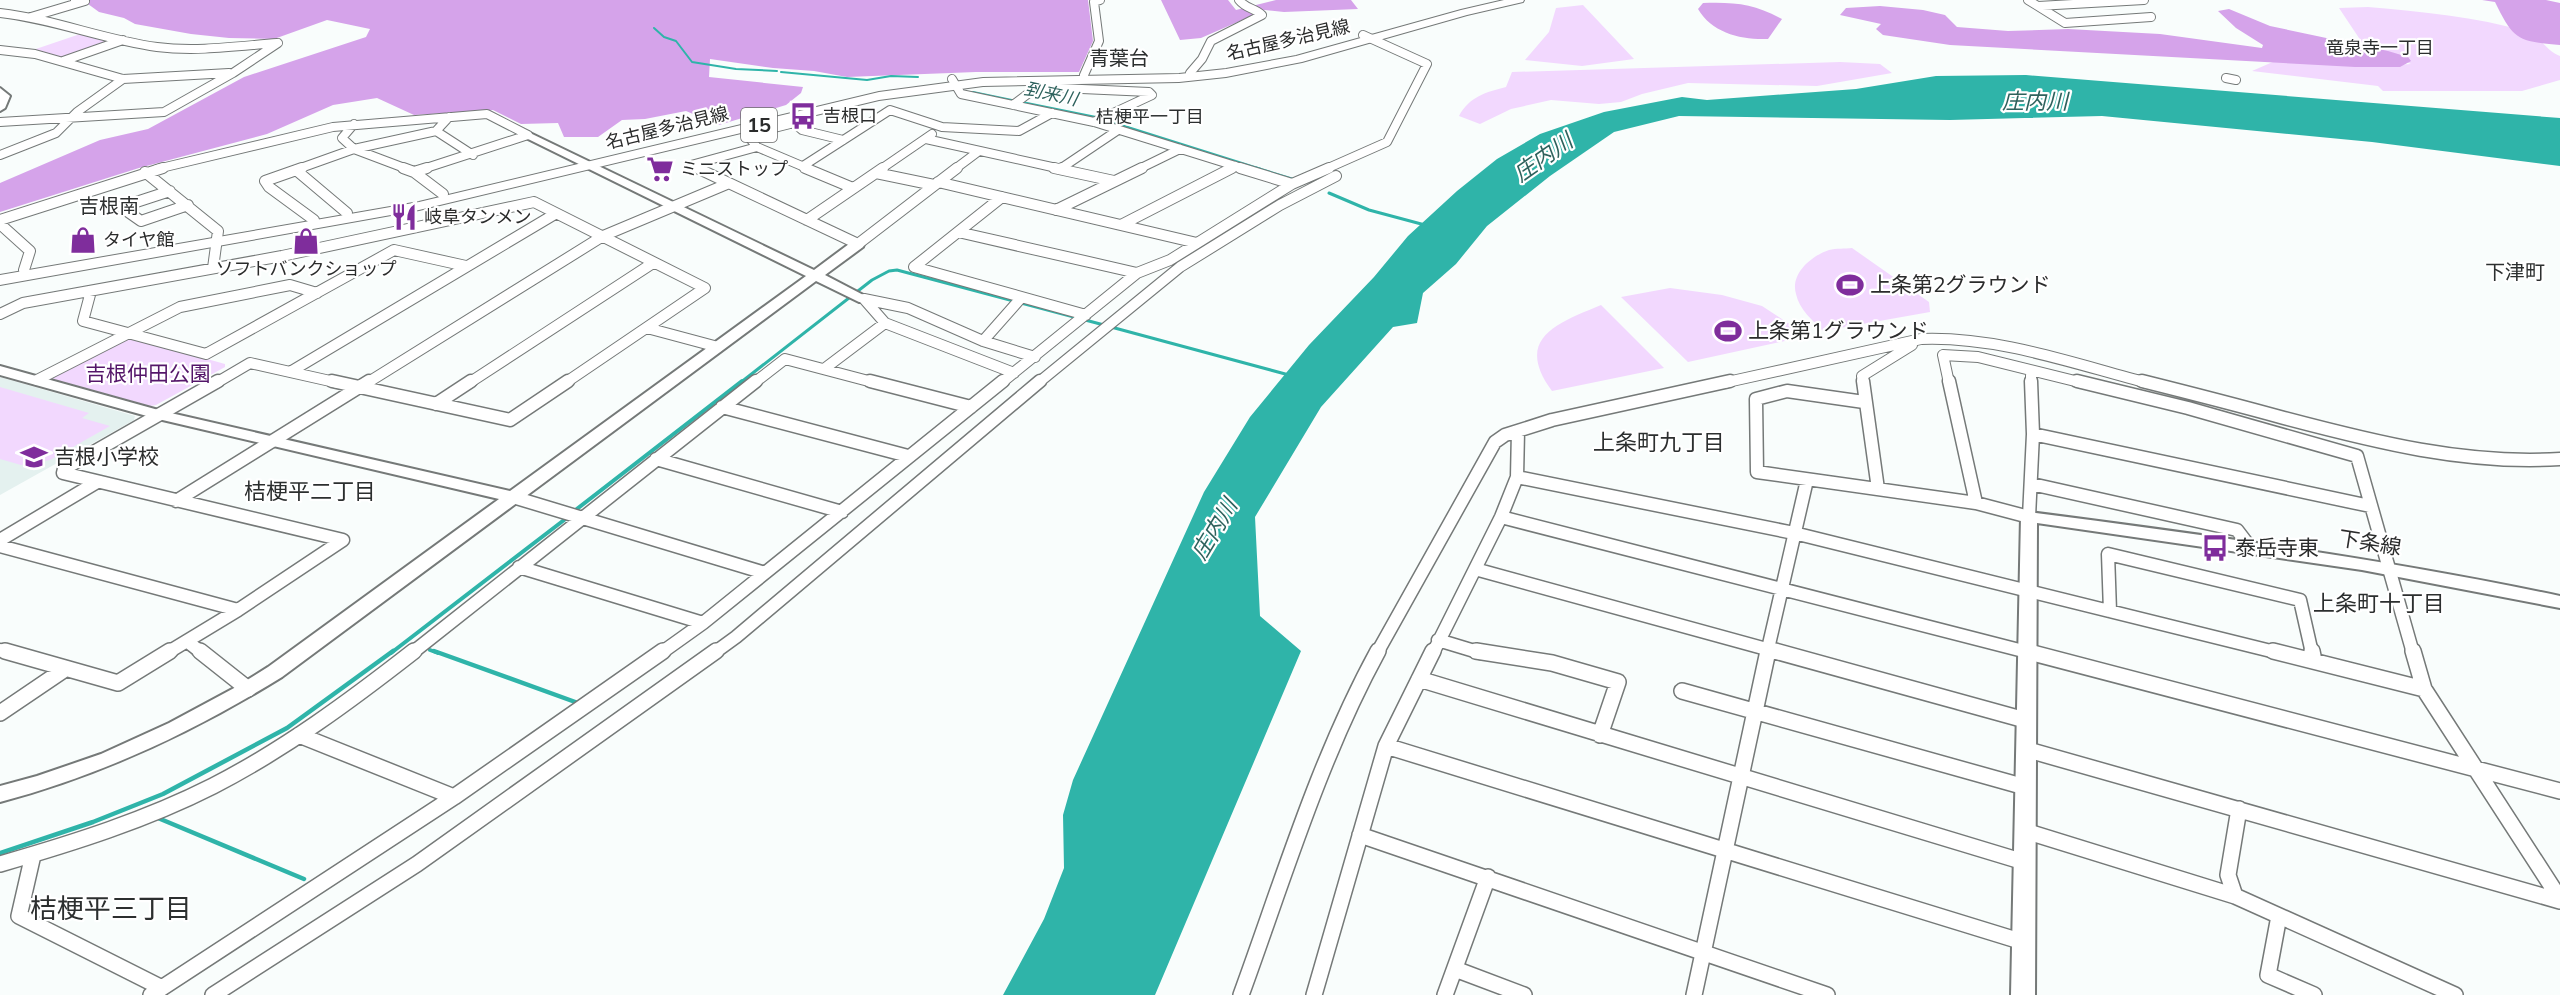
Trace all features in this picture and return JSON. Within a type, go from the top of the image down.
[{"type":"main road","name":"名古屋多治見線","points":[[952,82],[1179,78],[1226,73],[1288,61],[1498,0]]},
{"type":"main road","name":"名古屋多治見線","points":[[0,280],[443,194],[588,163],[862,99],[952,82],[986,76],[1190,73],[1261,63],[1519,0]]},
{"type":"main road","name":"名古屋多治見線","points":[[0,274],[419,206],[588,163]]},
{"type":"street","points":[[30,17],[85,1],[75,0]]},
{"type":"street","points":[[1084,75],[1099,41],[1094,2],[1100,0]]},
{"type":"street","points":[[1190,73],[1202,58],[1211,41],[1262,15],[1258,11],[1244,7],[1239,0]]},
{"type":"street","points":[[2028,0],[2066,23],[2151,17]]},
{"type":"street","points":[[2037,6],[2074,6],[2144,0]]},
{"type":"street","points":[[0,13],[30,17],[159,47],[278,43],[233,73],[164,112],[0,122]]},
{"type":"street","points":[[33,855],[19,916],[157,992],[454,797],[703,623],[1137,273],[1170,260],[1292,184],[1387,142],[1427,64],[1367,37]]},
{"type":"street","points":[[63,62],[124,39]]},
{"type":"street","points":[[0,50],[20,51],[123,79],[233,73]]},
{"type":"street","points":[[2226,78],[2236,80]]},
{"type":"street","points":[[0,155],[56,133],[123,79]]},
{"type":"street","points":[[952,82],[961,94],[1018,102],[1100,119],[1119,129],[1292,184]]},
{"type":"street","points":[[1037,87],[1149,92],[1152,95],[1100,119],[1052,113],[1018,102],[1037,87]]},
{"type":"street","points":[[0,91],[5,96],[0,108]]},
{"type":"street","points":[[803,166],[890,110],[942,127],[1019,131],[1052,113]]},
{"type":"street","points":[[24,270],[30,251],[0,222],[145,172],[333,127],[487,114],[857,296],[908,309],[983,341],[1035,357]]},
{"type":"street","points":[[314,219],[264,181],[354,149],[436,130],[449,117]]},
{"type":"street","points":[[843,140],[802,130],[794,123],[747,135],[757,147],[853,188]]},
{"type":"street","points":[[354,124],[342,138],[354,149],[414,172],[443,194]]},
{"type":"street","points":[[807,220],[942,127]]},
{"type":"street","points":[[1060,169],[1119,129]]},
{"type":"street","points":[[436,130],[473,154]]},
{"type":"street","points":[[414,172],[528,135]]},
{"type":"street","points":[[926,139],[1114,181]]},
{"type":"street","points":[[757,147],[691,165],[858,244]]},
{"type":"street","points":[[1056,210],[1180,149]]},
{"type":"street","points":[[0,794],[84,768],[144,745],[199,718],[274,672],[817,276],[979,151]]},
{"type":"street","points":[[1121,225],[1235,166]]},
{"type":"street","points":[[296,170],[347,213]]},
{"type":"street","points":[[145,172],[218,231],[213,268]]},
{"type":"street","points":[[876,173],[1002,197],[1197,243]]},
{"type":"street","points":[[213,995],[417,864],[736,637],[1180,267],[1297,196],[1336,176]]},
{"type":"street","points":[[176,501],[603,236],[727,184]]},
{"type":"street","points":[[170,191],[121,207],[141,221],[188,205]]},
{"type":"street","points":[[1002,197],[914,267],[1018,301],[1082,318]]},
{"type":"street","points":[[0,314],[23,303],[393,234],[534,202],[705,288],[510,420],[250,363],[64,469],[63,473],[343,540],[188,642],[117,683],[0,650]]},
{"type":"street","points":[[290,372],[555,214]]},
{"type":"street","points":[[958,232],[1137,273]]},
{"type":"street","points":[[393,234],[394,250]]},
{"type":"street","points":[[91,291],[83,321],[206,354],[394,250],[466,266]]},
{"type":"street","points":[[436,404],[652,263]]},
{"type":"street","points":[[37,381],[180,307],[290,285],[317,293]]},
{"type":"street","points":[[857,296],[885,322],[1014,373]]},
{"type":"street","points":[[983,341],[1018,301]]},
{"type":"street","points":[[824,369],[885,322]]},
{"type":"street","points":[[647,328],[718,347]]},
{"type":"street","points":[[1241,995],[1331,749],[1358,687],[1495,442],[1505,435],[1552,420],[1921,339],[1951,338],[2014,350],[2426,451],[2494,459],[2560,459]]},
{"type":"street","points":[[1878,489],[1862,376],[1921,339]]},
{"type":"street","points":[[1976,503],[1943,355],[1978,357],[2188,408],[2357,456],[2387,568],[2424,689],[2560,900]]},
{"type":"street","points":[[0,864],[33,855],[181,801],[241,770],[299,735],[422,646],[582,517],[785,359],[971,407]]},
{"type":"street","points":[[0,370],[159,415],[513,497],[765,573]]},
{"type":"street","points":[[2023,995],[2026,652],[2033,434],[2031,371]]},
{"type":"street","points":[[1864,402],[1787,391],[1756,399],[1757,472],[1976,503],[2030,517]]},
{"type":"street","points":[[722,407],[908,456]]},
{"type":"street","points":[[1314,995],[1386,746],[1501,517],[1517,477],[1518,431]]},
{"type":"street","points":[[2033,434],[2370,506]]},
{"type":"street","points":[[656,459],[842,512]]},
{"type":"street","points":[[1517,477],[1794,533],[2424,689]]},
{"type":"street","points":[[1694,995],[1739,777],[1807,480]]},
{"type":"street","points":[[0,540],[98,482]]},
{"type":"street","points":[[2031,484],[2236,530],[2250,547]]},
{"type":"street","points":[[1501,517],[2560,791]]},
{"type":"street","name":"下条線","points":[[2030,517],[2387,568],[2464,581],[2560,602]]},
{"type":"street","points":[[0,546],[238,609]]},
{"type":"street","points":[[2110,611],[2108,554],[2300,600],[2314,661]]},
{"type":"street","points":[[519,567],[703,623]]},
{"type":"street","points":[[1475,569],[2025,720]]},
{"type":"street","points":[[1438,640],[1484,654],[1552,663],[1618,682],[1600,735]]},
{"type":"street","points":[[188,642],[248,689]]},
{"type":"street","points":[[0,713],[65,669]]},
{"type":"street","points":[[1419,679],[2024,862]]},
{"type":"street","points":[[1683,691],[2025,787]]},
{"type":"street","points":[[299,735],[454,797]]},
{"type":"street","points":[[1386,746],[2024,942]]},
{"type":"street","points":[[2025,749],[2560,900]]},
{"type":"street","points":[[2235,896],[2229,875],[2239,809]]},
{"type":"street","points":[[2025,831],[2235,896],[2454,995]]},
{"type":"street","points":[[1360,835],[1827,995]]},
{"type":"street","points":[[1444,995],[1488,878]]},
{"type":"street","points":[[2279,916],[2268,975],[2314,995]]},
{"type":"street","points":[[1455,969],[1524,995]]},
{"type":"shaded area","points":[[88,0],[1088,0],[1093,41],[1079,72],[976,72],[847,77],[710,59],[709,77],[803,87],[801,93],[786,105],[719,125],[686,111],[645,119],[622,120],[598,137],[564,137],[558,123],[521,124],[493,110],[414,115],[377,98],[333,105],[267,134],[139,168],[0,212],[0,183],[100,140],[148,129],[244,77],[366,37],[370,29],[327,20],[274,39],[229,38],[135,24],[124,18],[99,12],[88,4]]},
{"type":"shaded area","points":[[1161,0],[1228,0],[1236,10],[1276,0],[1351,0],[1358,9],[1284,12],[1265,10],[1201,38],[1180,40]]},
{"type":"shaded area","points":[[2482,0],[2546,0],[2560,3],[2560,45],[2535,42],[2519,37],[2507,25],[2495,2]]},
{"type":"shaded area","points":[[1703,3],[1744,5],[1782,19],[1768,39],[1738,36],[1711,24],[1698,9]]},
{"type":"shaded area","points":[[1880,6],[1923,10],[1945,15],[1957,27],[2008,31],[2068,29],[2160,34],[2262,48],[2263,45],[2236,28],[2218,11],[2229,9],[2270,26],[2388,51],[2408,57],[2411,61],[2400,67],[2355,67],[1950,45],[1883,35],[1876,29],[1881,24],[1840,15],[1846,8]]},
{"type":"shaded area","name":"吉根小学校","points":[[0,377],[135,416],[134,420],[0,495]]},
{"type":"green space","points":[[1583,5],[1634,59],[1582,66],[1525,60],[1549,32],[1556,8]]},
{"type":"green space","points":[[2368,7],[2468,18],[2527,32],[2560,56],[2560,80],[2522,91],[2383,91],[2378,86],[2252,71],[2275,61],[2382,66],[2411,64],[2363,44],[2339,8]]},
{"type":"green space","points":[[83,33],[114,41],[61,58],[30,51]]},
{"type":"green space","points":[[1840,62],[1880,64],[1892,73],[1817,86],[1688,83],[1642,94],[1621,102],[1599,104],[1551,100],[1511,109],[1480,124],[1459,116],[1473,100],[1485,93],[1506,87],[1512,72]]},
{"type":"green space","name":"上条第2グラウンド","points":[[1852,248],[1929,302],[1930,312],[1823,331],[1800,305],[1796,294],[1796,280],[1809,261],[1822,253],[1835,249]]},
{"type":"green space","name":"上条第1グラウンド","points":[[1670,288],[1722,295],[1762,306],[1808,336],[1688,362],[1621,297]]},
{"type":"green space","points":[[1601,305],[1664,368],[1552,391],[1541,373],[1537,358],[1539,345],[1556,326]]},
{"type":"green space","name":"吉根仲田公園","points":[[132,338],[225,364],[225,367],[156,405],[150,406],[50,378],[125,339]]},
{"type":"green space","name":"吉根小学校","points":[[0,387],[89,413],[82,418],[110,426],[50,460],[21,465],[0,459]]},
{"type":"water","name":"庄内川","points":[[2026,75],[2560,118],[2560,166],[2372,142],[2102,116],[1950,120],[1679,116],[1614,132],[1550,176],[1487,226],[1456,264],[1423,293],[1417,323],[1393,327],[1321,407],[1255,517],[1260,616],[1301,651],[1155,995],[1003,995],[1044,919],[1064,868],[1063,815],[1073,780],[1204,492],[1250,417],[1309,345],[1374,277],[1408,236],[1457,191],[1497,159],[1540,134],[1604,112],[1682,97],[1707,100],[1856,89],[1936,76]]},
{"type":"waterway","points":[[654,28],[664,37],[676,41],[692,62],[736,69],[777,71]]},
{"type":"waterway","points":[[781,72],[867,80],[891,76],[918,77]]},
{"type":"waterway","name":"到来川","points":[[973,92],[1096,117],[1261,169]]},
{"type":"waterway","name":"到来川","points":[[1256,168],[1295,180]]},
{"type":"waterway","name":"到来川","points":[[1329,193],[1369,210],[1425,225]]},
{"type":"waterway","points":[[740,383],[872,280],[889,271],[897,270],[1104,325]]},
{"type":"waterway","points":[[1111,327],[1289,375]]},
{"type":"waterway","points":[[573,512],[742,381]]},
{"type":"waterway","points":[[391,653],[568,517]]},
{"type":"waterway","points":[[430,650],[438,653]]},
{"type":"waterway","points":[[0,853],[93,822],[163,794],[287,728],[393,651]]},
{"type":"waterway","points":[[434,651],[578,703]]},
{"type":"waterway","points":[[158,818],[304,879]]},
{"type":"place","name":"吉根口","points":[[803,116]]},
{"type":"place","name":"ミニストップ","points":[[660,169]]},
{"type":"place","name":"岐阜タンメン","points":[[404,217]]},
{"type":"place","name":"タイヤ館","points":[[83,240]]},
{"type":"place","name":"ソフトバンクショップ","points":[[306,241]]},
{"type":"place","name":"上条第2グラウンド","points":[[1850,285]]},
{"type":"place","name":"上条第1グラウンド","points":[[1728,331]]},
{"type":"place","name":"吉根小学校","points":[[34,457]]},
{"type":"place","name":"泰岳寺東","points":[[2215,548]]},
{"type":"district","name":"竜泉寺一丁目","points":[[2380,48]]},
{"type":"district","name":"青葉台","points":[[1119,58]]},
{"type":"district","name":"桔梗平一丁目","points":[[1150,117]]},
{"type":"district","name":"吉根南","points":[[109,206]]},
{"type":"district","name":"下津町","points":[[2515,272]]},
{"type":"district","name":"上条町九丁目","points":[[1659,442]]},
{"type":"district","name":"桔梗平二丁目","points":[[310,491]]},
{"type":"district","name":"上条町十丁目","points":[[2379,603]]},
{"type":"district","name":"桔梗平三丁目","points":[[111,909]]}]
